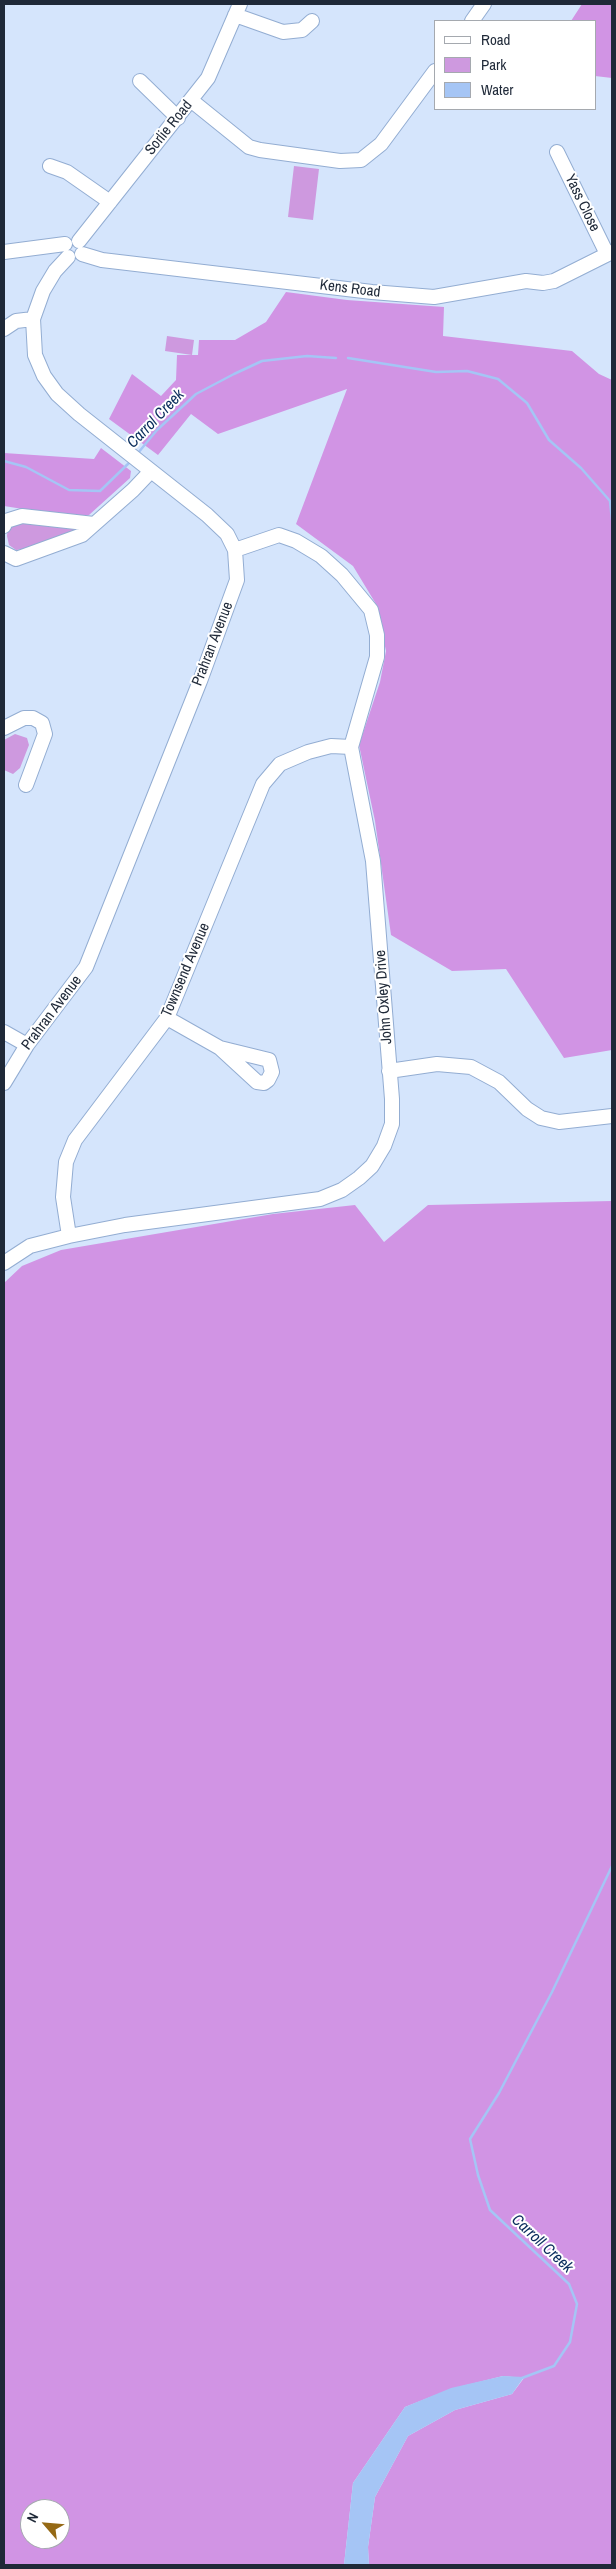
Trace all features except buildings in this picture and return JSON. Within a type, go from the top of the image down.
[{"type":"street","points":[[473,20],[484,4]]},
{"type":"street","points":[[238,9],[283,32],[302,30],[312,21]]},
{"type":"street","name":"Sorlie Road","points":[[73,249],[192,101],[208,78],[238,9]]},
{"type":"street","points":[[192,101],[254,148],[340,161],[361,160],[381,144],[434,72]]},
{"type":"street","points":[[140,81],[178,118]]},
{"type":"street","name":"Yass Close","points":[[556,152],[610,253]]},
{"type":"street","points":[[50,166],[67,172],[110,202]]},
{"type":"street","name":"Kens Road","points":[[4,252],[73,249],[102,260],[434,297],[526,281],[554,282],[610,253]]},
{"type":"street","name":"Prahran Avenue","points":[[4,1083],[27,1045],[86,967],[237,580],[235,550],[227,534],[207,515],[58,394],[44,376],[36,355],[33,319],[43,291],[55,271],[73,249]]},
{"type":"street","points":[[4,330],[16,321],[33,319]]},
{"type":"street","points":[[4,553],[16,559],[82,535],[151,471]]},
{"type":"street","points":[[4,526],[6,521],[22,516],[94,524]]},
{"type":"street","name":"John Oxley Drive","points":[[4,1262],[30,1246],[69,1236],[125,1225],[320,1199],[342,1190],[372,1166],[384,1146],[392,1124],[373,860],[351,747],[377,657],[377,635],[371,610],[342,575],[321,556],[296,541],[279,535],[235,550]]},
{"type":"street","points":[[4,728],[24,718],[34,718],[42,723],[45,734],[26,785]]},
{"type":"street","name":"Townsend Avenue","points":[[69,1236],[63,1197],[66,1162],[75,1140],[168,1018],[263,784],[280,764],[308,752],[331,746],[351,747]]},
{"type":"street","points":[[168,1018],[220,1048]]},
{"type":"street","points":[[4,1032],[27,1045]]},
{"type":"street","points":[[389,1070],[436,1064],[471,1067],[499,1082],[527,1110],[541,1118],[559,1122],[612,1116]]},
{"type":"green space","points":[[294,166],[319,169],[313,220],[288,217]]},
{"type":"green space","points":[[167,336],[194,340],[192,355],[165,351]]},
{"type":"green space","points":[[20,520],[75,529],[75,531],[27,549],[16,550],[9,545],[8,527]]},
{"type":"green space","points":[[15,734],[27,738],[29,745],[20,768],[13,774],[4,770],[4,740]]},
{"type":"shaded area","points":[[582,4],[612,4],[612,78],[596,76],[596,20],[572,20]]},
{"type":"shaded area","points":[[286,292],[347,300],[444,307],[443,336],[572,351],[599,374],[612,380],[612,1050],[564,1058],[506,969],[452,971],[391,935],[375,821],[359,745],[380,682],[386,651],[376,604],[353,566],[296,524],[347,389],[218,434],[191,414],[158,455],[109,419],[132,374],[161,396],[176,380],[177,355],[198,355],[199,340],[235,340],[266,322]]},
{"type":"shaded area","points":[[101,448],[131,471],[130,478],[89,515],[80,518],[4,506],[4,453],[94,459]]},
{"type":"shaded area","points":[[612,1201],[612,2565],[369,2565],[368,2547],[375,2497],[408,2436],[455,2410],[512,2394],[524,2378],[503,2376],[451,2389],[405,2407],[353,2483],[344,2565],[4,2565],[4,1283],[22,1266],[61,1250],[273,1214],[355,1205],[384,1242],[428,1205]]},
{"type":"water","points":[[503,2376],[524,2377],[512,2394],[455,2410],[408,2436],[375,2497],[368,2547],[369,2565],[344,2565],[353,2483],[405,2407],[451,2388]]},
{"type":"waterway","name":"Carrol Creek","points":[[138,453],[157,430],[196,394],[234,374],[262,361],[307,356],[336,358]]},
{"type":"waterway","name":"Carrol Creek","points":[[348,358],[436,372],[467,371],[498,379],[527,403],[549,440],[581,468],[610,501],[612,520]]},
{"type":"waterway","name":"Carrol Creek","points":[[4,461],[26,467],[69,490],[100,491],[131,461]]},
{"type":"waterway","name":"Carroll Creek","points":[[522,2378],[554,2366],[570,2342],[577,2304],[569,2284],[490,2210],[478,2175],[470,2139],[499,2093],[552,1992],[612,1866]]}]
